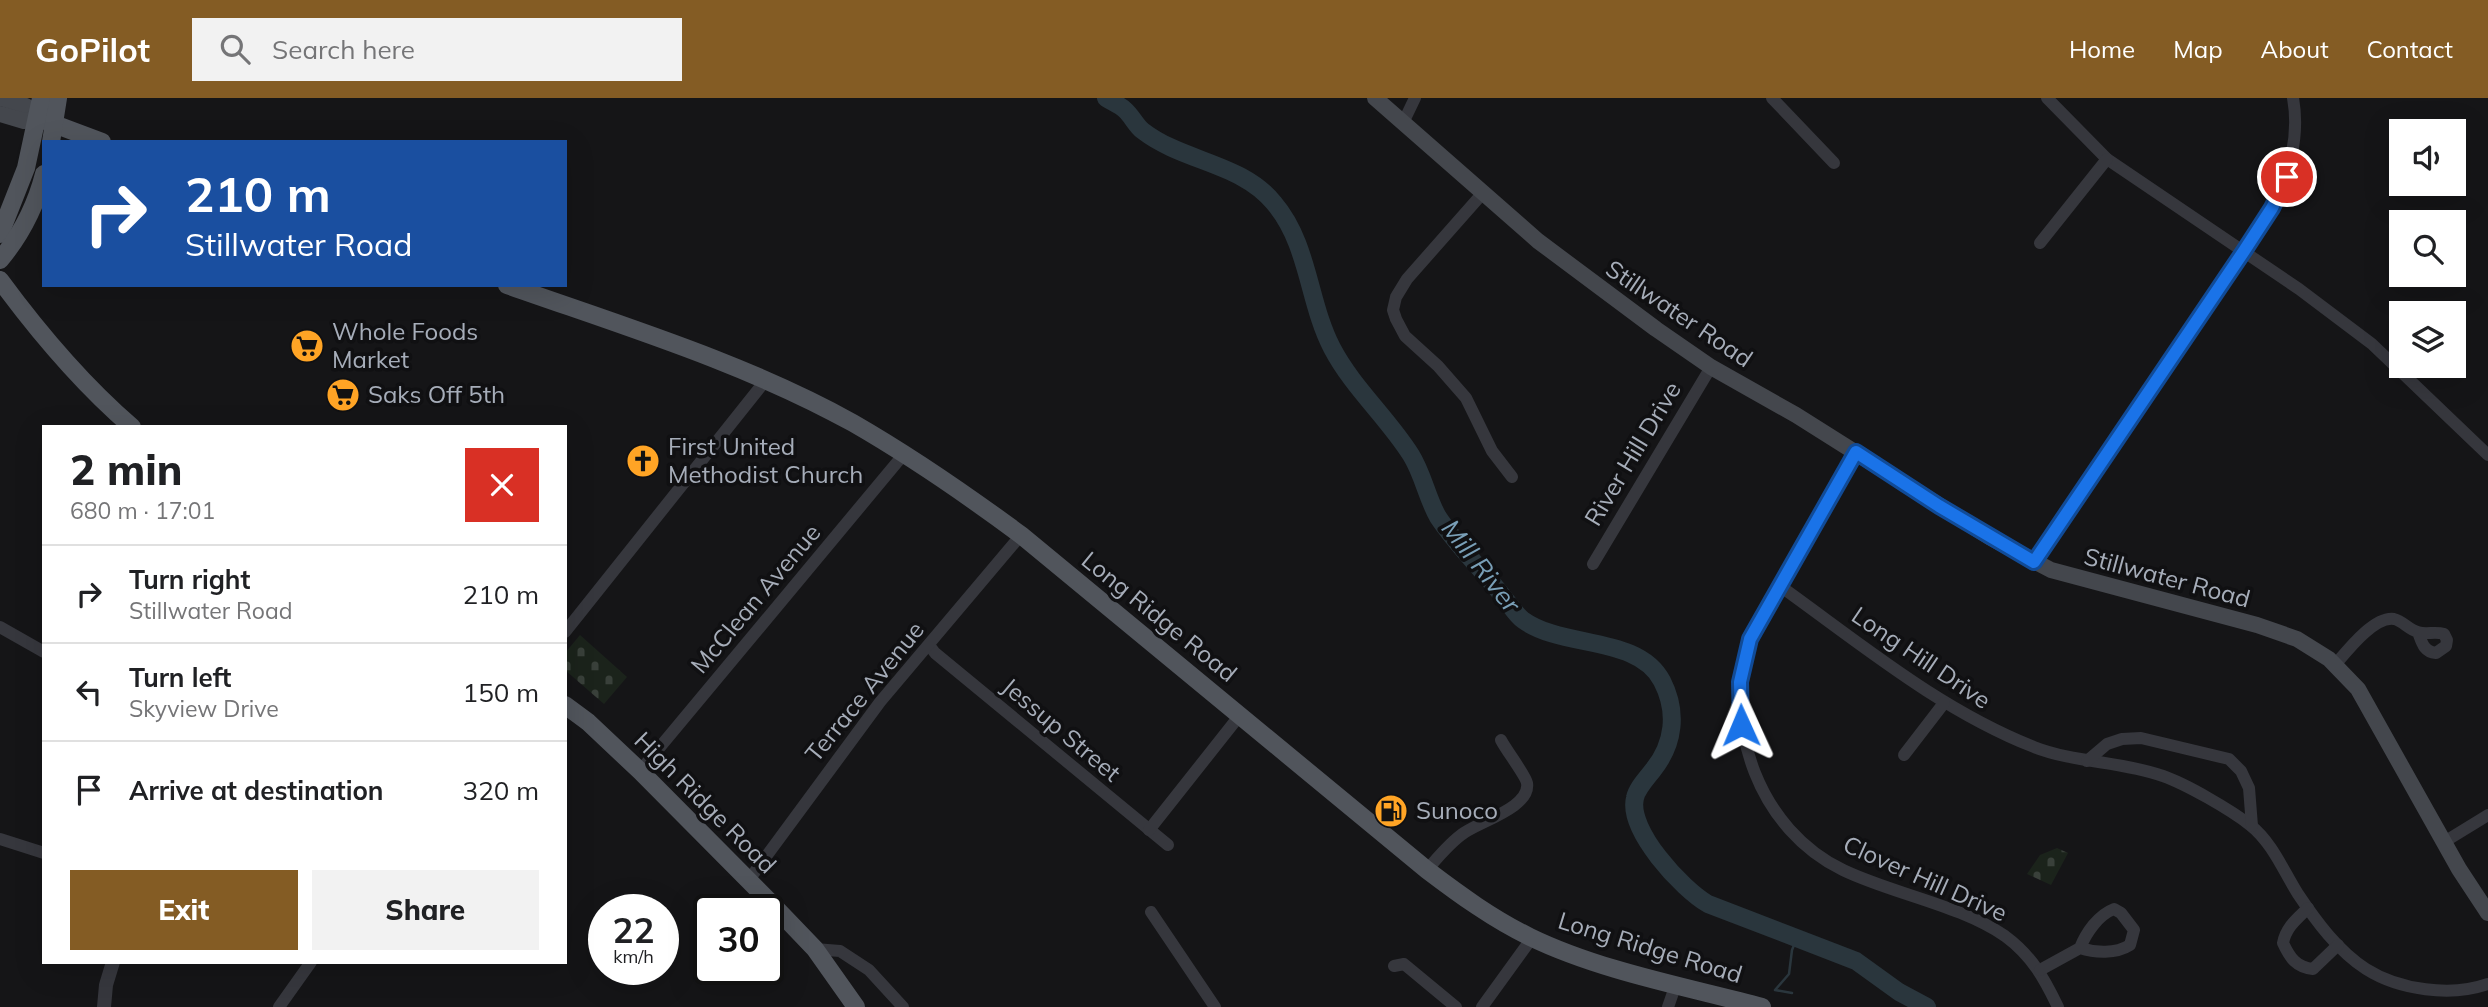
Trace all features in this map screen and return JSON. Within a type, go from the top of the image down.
[{"type":"main road","points":[[1,98],[26,107],[48,128]]},
{"type":"main road","points":[[41,98],[48,128]]},
{"type":"main road","points":[[0,234],[26,168],[48,128],[58,98]]},
{"type":"main road","name":"Stillwater Road","points":[[1375,98],[1482,194],[1578,272],[1711,367],[1792,412],[1939,506],[2034,562],[2080,579],[2257,625],[2297,639],[2335,664],[2358,689],[2444,842],[2488,913]]},
{"type":"main road","points":[[0,114],[94,140]]},
{"type":"main road","points":[[0,260],[11,248],[39,194],[42,182]]},
{"type":"main road","points":[[0,280],[58,352],[99,397],[130,425]]},
{"type":"main road","name":"Long Ridge Road","points":[[514,287],[648,334],[765,381],[851,422],[904,454],[1021,535],[1427,870],[1479,909],[1532,938],[1600,963],[1762,1007]]},
{"type":"main road","name":"High Ridge Road","points":[[567,706],[588,722],[640,771],[815,949],[856,1007]]},
{"type":"street","points":[[1403,123],[1415,98]]},
{"type":"street","points":[[1772,98],[1834,163]]},
{"type":"street","points":[[2047,98],[2107,159],[2299,289],[2372,345],[2488,455]]},
{"type":"street","points":[[2034,562],[2272,208],[2287,177],[2294,149],[2296,113],[2293,98]]},
{"type":"street","points":[[2040,243],[2107,159]]},
{"type":"street","points":[[1482,194],[1407,279],[1396,297],[1393,310],[1405,336],[1438,366],[1466,398],[1492,451],[1512,477]]},
{"type":"street","name":"River Hill Drive","points":[[1592,564],[1711,367]]},
{"type":"street","points":[[567,629],[765,381]]},
{"type":"street","name":"Clover Hill Drive","points":[[1856,452],[1750,639],[1740,682],[1741,725],[1749,761],[1779,817],[1798,838],[1842,870],[1976,921],[2004,936],[2024,952],[2040,970],[2058,1007]]},
{"type":"street","name":"McClean Avenue","points":[[640,771],[904,454]]},
{"type":"street","name":"Terrace Avenue","points":[[748,881],[880,702],[1021,535]]},
{"type":"street","name":"Long Hill Drive","points":[[1780,586],[1944,703],[1988,728],[2064,758],[2164,776],[2222,806],[2252,826],[2267,844],[2308,908],[2338,944],[2366,969],[2403,985],[2439,990],[2471,990],[2488,984]]},
{"type":"street","points":[[2335,664],[2370,628],[2385,620],[2397,620],[2418,632]]},
{"type":"street","points":[[0,626],[42,651]]},
{"type":"street","name":"Jessup Street","points":[[929,645],[935,653],[1168,845]]},
{"type":"street","points":[[1904,755],[1944,703]]},
{"type":"street","points":[[1149,830],[1240,715]]},
{"type":"street","points":[[2087,761],[2108,744],[2141,738],[2229,759],[2241,771],[2249,788],[2252,826]]},
{"type":"street","points":[[1427,870],[1463,833],[1521,801],[1527,791],[1527,779],[1510,758],[1502,740]]},
{"type":"street","points":[[2444,842],[2488,815]]},
{"type":"street","points":[[0,839],[42,852]]},
{"type":"street","points":[[2308,908],[2289,926],[2284,936],[2283,943],[2296,964],[2313,969],[2338,944]]},
{"type":"street","points":[[1150,912],[1215,1007]]},
{"type":"street","points":[[1482,1007],[1532,938]]},
{"type":"street","points":[[2040,970],[2080,948]]},
{"type":"street","points":[[815,949],[840,951],[869,970],[903,1007]]},
{"type":"street","points":[[104,1007],[106,985],[112,964]]},
{"type":"street","points":[[279,1007],[310,964]]},
{"type":"street","points":[[1394,966],[1404,964],[1456,1007]]},
{"type":"street","points":[[1668,1007],[1676,984]]},
{"type":"green space","points":[[580,635],[627,677],[604,704],[567,672],[567,651]]},
{"type":"green space","points":[[2057,848],[2068,853],[2051,885],[2027,874],[2040,855]]},
{"type":"waterway","name":"Mill River","points":[[1106,98],[1123,108],[1141,129],[1159,141],[1246,179],[1274,203],[1294,236],[1324,330],[1340,363],[1411,455],[1434,510],[1445,528],[1518,616],[1539,629],[1636,656],[1651,666],[1662,681],[1672,716],[1669,739],[1660,760],[1638,791],[1635,811],[1639,826],[1648,842],[1671,872],[1708,904],[1856,961],[1899,992],[1927,1007]]},
{"type":"waterway","points":[[1792,993],[1775,990],[1789,974],[1792,950],[1797,938]]},
{"type":"place","name":"Whole Foods Market","points":[[307,346]]},
{"type":"place","name":"Saks Off 5th","points":[[343,395]]},
{"type":"place","name":"First United Methodist Church","points":[[643,461]]},
{"type":"place","name":"Sunoco","points":[[1391,811]]},
{"type":"route","points":[[1741,725],[1740,682],[1750,639],[1856,452],[1939,506],[2034,562],[2244,251],[2272,208],[2287,177]]}]
